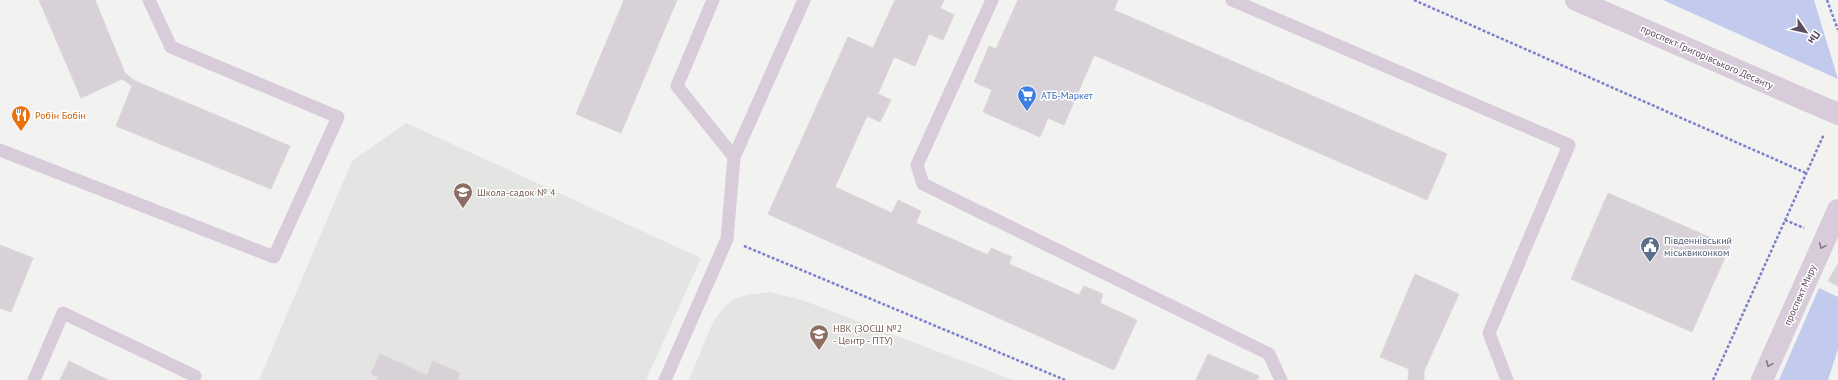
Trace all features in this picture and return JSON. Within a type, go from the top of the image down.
[{"type":"street","name":"проспект Григорівського Десанту","points":[[1576,0],[1836,113]]},
{"type":"street","name":"проспект Миру","points":[[1762,380],[1838,210]]},
{"type":"lane","points":[[0,150],[274,257],[338,117],[170,47],[148,0]]},
{"type":"lane","points":[[712,0],[677,86],[734,157]]},
{"type":"lane","points":[[665,380],[727,239],[734,157],[804,0]]},
{"type":"lane","points":[[992,0],[917,165],[923,184],[1269,354],[1281,380]]},
{"type":"lane","points":[[1232,0],[1569,145],[1489,334],[1508,380]]},
{"type":"lane","points":[[34,380],[63,313],[195,376]]},
{"type":"path","points":[[1414,0],[1806,173]]},
{"type":"path","points":[[1827,0],[1838,30]]},
{"type":"path","points":[[1713,380],[1806,173],[1836,113]]},
{"type":"path","points":[[727,239],[1065,380]]},
{"type":"shaded area","points":[[1663,0],[1814,0],[1838,79]]},
{"type":"shaded area","name":"Школа-садок № 4","points":[[406,123],[701,258],[646,380],[259,380],[352,161]]},
{"type":"shaded area","points":[[1819,288],[1838,297],[1838,349],[1828,380],[1779,380]]},
{"type":"shaded area","name":"НВК (ЗОСШ №2 - Центр - ПТУ)","points":[[770,292],[802,300],[1013,380],[689,380],[713,322],[725,306],[734,299],[747,295]]},
{"type":"building","points":[[39,0],[95,0],[125,73],[135,81],[290,146],[271,189],[116,126],[132,86],[122,79],[81,98]]},
{"type":"building","points":[[624,0],[677,0],[621,133],[576,114]]},
{"type":"building","points":[[895,0],[944,0],[940,8],[954,15],[943,40],[929,34],[915,66],[894,57],[878,94],[891,100],[880,122],[867,116],[835,187],[892,213],[898,200],[921,211],[916,223],[988,255],[991,248],[1012,257],[1009,264],[1079,295],[1084,286],[1103,294],[1100,303],[1137,320],[1114,370],[768,214],[848,37],[873,48]]},
{"type":"building","points":[[1018,0],[1118,0],[1064,125],[1048,118],[1040,137],[983,112],[992,90],[974,82],[989,46],[996,49]]},
{"type":"building","points":[[1114,10],[1447,154],[1427,200],[1094,55]]},
{"type":"building","name":"Південнівський міськвиконком","points":[[1608,193],[1730,246],[1692,332],[1571,279]]},
{"type":"building","points":[[0,245],[33,258],[11,312],[0,308]]},
{"type":"building","points":[[1838,264],[1838,286],[1828,281]]},
{"type":"building","points":[[1415,274],[1459,294],[1424,371],[1424,380],[1408,380],[1409,369],[1380,357]]},
{"type":"building","points":[[380,354],[427,375],[433,361],[460,373],[457,380],[377,380],[378,377],[371,374]]},
{"type":"building","points":[[1208,354],[1259,376],[1257,380],[1196,380]]},
{"type":"building","points":[[69,361],[108,380],[60,380]]},
{"type":"place","name":"АТБ-Маркет","points":[[1027,112]]},
{"type":"place","name":"Робін Бобін","points":[[21,132]]},
{"type":"place","name":"Школа-садок № 4","points":[[463,209]]},
{"type":"place","name":"Південнівський міськвиконком","points":[[1650,263]]},
{"type":"place","name":"НВК (ЗОСШ №2 - Центр - ПТУ)","points":[[819,351]]}]
